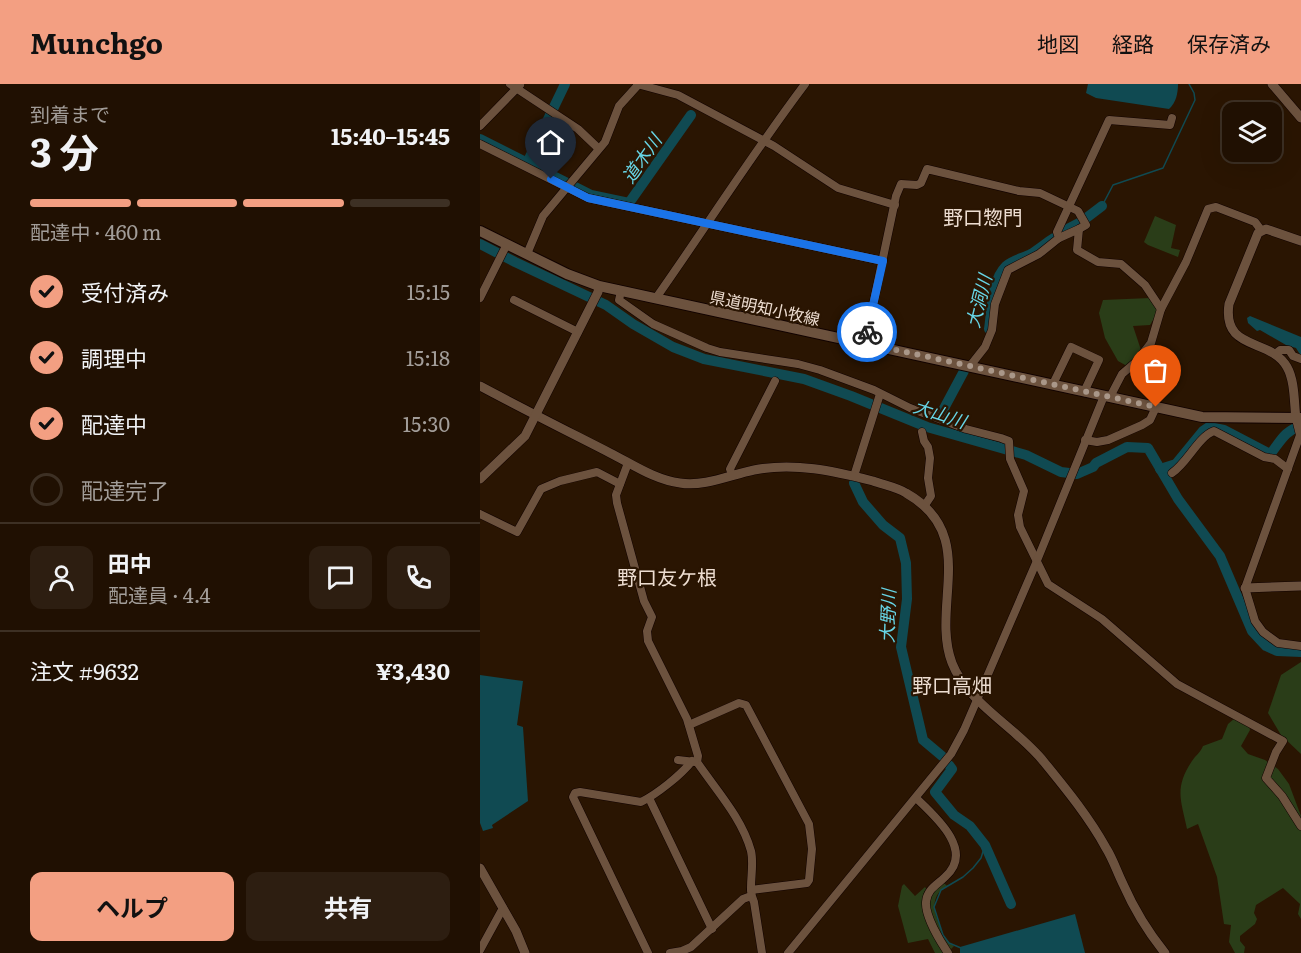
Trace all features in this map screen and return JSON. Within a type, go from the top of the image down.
[{"type":"main road","name":"県道明知小牧線","points":[[480,231],[506,246],[598,289],[656,298],[1202,417],[1298,422]]},
{"type":"street","points":[[510,84],[519,86],[578,129],[598,148]]},
{"type":"street","points":[[656,298],[783,112],[805,84]]},
{"type":"street","points":[[1272,84],[1301,118]]},
{"type":"street","points":[[527,254],[540,222],[566,187],[605,142],[619,106],[638,85],[678,95],[765,141],[838,188],[895,205]]},
{"type":"street","points":[[480,126],[519,86]]},
{"type":"street","points":[[1059,238],[1057,232],[1109,120],[1170,125],[1172,118]]},
{"type":"street","points":[[480,144],[588,198],[883,261]]},
{"type":"street","points":[[865,343],[896,196],[901,184],[921,183],[927,169],[1019,191],[1040,193],[1078,211],[1086,225],[1059,238],[1039,254],[1008,270],[995,304],[992,330],[985,346],[970,366]]},
{"type":"street","points":[[788,953],[951,754],[964,730],[1036,563],[1085,440],[1107,397],[1122,374],[1136,362],[1150,343],[1161,309],[1186,262],[1208,209],[1216,207],[1255,222],[1261,230]]},
{"type":"street","points":[[1078,229],[1077,250],[1098,262],[1121,264],[1145,285],[1161,309]]},
{"type":"street","points":[[1301,241],[1274,230],[1261,230],[1256,236],[1229,304],[1228,322],[1233,332],[1241,339],[1275,354],[1287,367],[1291,376],[1300,435],[1245,588],[1255,621],[1263,632],[1278,643],[1301,646]]},
{"type":"street","points":[[480,298],[506,246]]},
{"type":"street","points":[[480,479],[521,442],[598,289]]},
{"type":"street","points":[[621,291],[619,300],[626,307],[661,328],[707,348],[798,364],[864,386],[910,408],[966,429],[1009,441],[1010,456],[1024,491],[1018,515],[1020,527],[1048,584],[1102,619],[1167,677],[1283,741],[1266,778],[1282,796],[1301,826]]},
{"type":"street","points":[[514,300],[579,329]]},
{"type":"street","points":[[1053,384],[1071,346],[1099,360],[1084,392]]},
{"type":"street","points":[[1275,354],[1280,350],[1289,351],[1293,356],[1301,359]]},
{"type":"street","points":[[732,475],[730,469],[775,381]]},
{"type":"street","points":[[480,387],[661,478],[686,484],[703,483],[778,467],[815,468],[899,489],[925,505],[936,520],[948,553],[950,574],[948,636],[951,660],[965,687],[1032,747],[1074,800],[1108,850],[1124,888],[1150,934],[1165,953]]},
{"type":"street","points":[[854,476],[880,395]]},
{"type":"street","points":[[1085,440],[1097,442],[1108,440],[1142,425],[1150,420],[1156,407]]},
{"type":"street","points":[[1172,473],[1182,466],[1207,433],[1214,431],[1264,457],[1275,459],[1288,469]]},
{"type":"street","points":[[922,432],[930,458],[928,478],[931,496],[925,505]]},
{"type":"street","points":[[628,463],[616,495],[644,601],[652,617],[647,631],[648,641],[687,719],[698,756],[687,768],[641,802],[580,792],[575,793],[573,797],[648,953]]},
{"type":"street","points":[[480,514],[518,532],[541,489],[552,483],[597,471],[620,484]]},
{"type":"street","points":[[1245,588],[1301,585]]},
{"type":"street","points":[[670,953],[692,947],[751,893],[807,883],[812,849],[808,824],[746,705],[739,703],[688,725]]},
{"type":"street","points":[[678,760],[694,762],[723,797],[746,839],[753,865],[751,893],[762,953]]},
{"type":"street","points":[[649,798],[712,929]]},
{"type":"street","points":[[916,798],[954,841],[956,863],[950,873],[934,885],[926,903],[927,912],[948,953]]},
{"type":"street","points":[[480,868],[516,931],[525,953]]},
{"type":"street","points":[[480,950],[503,909]]},
{"type":"green space","points":[[1155,216],[1176,225],[1171,248],[1180,250],[1178,257],[1144,242]]},
{"type":"green space","points":[[1150,298],[1159,310],[1150,325],[1133,326],[1143,356],[1136,371],[1118,361],[1105,338],[1099,313],[1103,300]]},
{"type":"green space","points":[[1301,662],[1301,754],[1281,735],[1268,713],[1281,675]]},
{"type":"green space","points":[[1235,718],[1248,723],[1250,730],[1241,746],[1248,754],[1265,760],[1278,769],[1289,784],[1301,816],[1301,919],[1298,914],[1300,904],[1283,888],[1256,905],[1255,924],[1240,936],[1240,941],[1245,947],[1244,953],[1235,953],[1229,942],[1231,925],[1224,924],[1217,877],[1198,824],[1187,829],[1180,794],[1186,770],[1192,761],[1203,746],[1222,739],[1228,724]]},
{"type":"green space","points":[[943,882],[947,886],[936,898],[935,913],[944,936],[954,946],[947,953],[935,953],[928,939],[908,943],[898,906],[904,884],[915,896],[925,887],[931,896],[937,886]]},
{"type":"water","points":[[1088,84],[1178,84],[1178,91],[1169,109],[1096,98],[1086,93]]},
{"type":"water","points":[[1250,316],[1301,337],[1301,356],[1296,348],[1260,330],[1257,331],[1248,323],[1247,318]]},
{"type":"water","points":[[480,675],[523,681],[517,725],[523,727],[528,801],[492,825],[493,828],[483,831],[480,823]]},
{"type":"water","points":[[1075,914],[1085,953],[960,953],[960,947]]},
{"type":"waterway","points":[[527,163],[565,84]]},
{"type":"waterway","points":[[1102,206],[1113,185],[1163,168],[1195,100],[1189,84]]},
{"type":"waterway","name":"道木川","points":[[480,139],[591,195],[629,203],[691,115]]},
{"type":"waterway","name":"大洞川","points":[[1060,233],[1081,222],[1102,206]]},
{"type":"waterway","name":"大洞川","points":[[989,329],[993,296],[1001,272],[1009,264],[1031,254],[1054,238]]},
{"type":"waterway","name":"大山川","points":[[480,244],[606,305],[673,347],[704,359],[804,379],[927,427],[1026,455],[1061,472],[1077,474],[1127,447],[1148,448],[1178,499],[1220,556],[1252,631],[1266,646],[1277,651],[1301,652]]},
{"type":"waterway","name":"大洞川","points":[[941,414],[964,371]]},
{"type":"waterway","points":[[1160,469],[1176,464],[1203,431],[1209,427],[1224,430],[1268,453],[1272,452],[1288,433],[1301,426]]},
{"type":"waterway","name":"大野川","points":[[854,483],[863,502],[883,525],[900,538],[906,563],[907,599],[901,647],[923,740],[942,756]]},
{"type":"waterway","name":"大野川","points":[[949,765],[952,769],[935,792],[954,815],[970,826],[985,845],[1011,904]]},
{"type":"waterway","points":[[961,948],[949,943],[943,935],[934,907],[941,890],[973,868],[981,858],[985,845]]},
{"type":"way so far","points":[[867,332],[865,343],[1156,407]]},
{"type":"district","name":"野口惣門","points":[[983,216]]},
{"type":"district","name":"野口友ケ根","points":[[667,576]]},
{"type":"district","name":"野口高畑","points":[[952,684]]},
{"type":"route","points":[[551,179],[588,198],[883,261],[867,332]]}]
